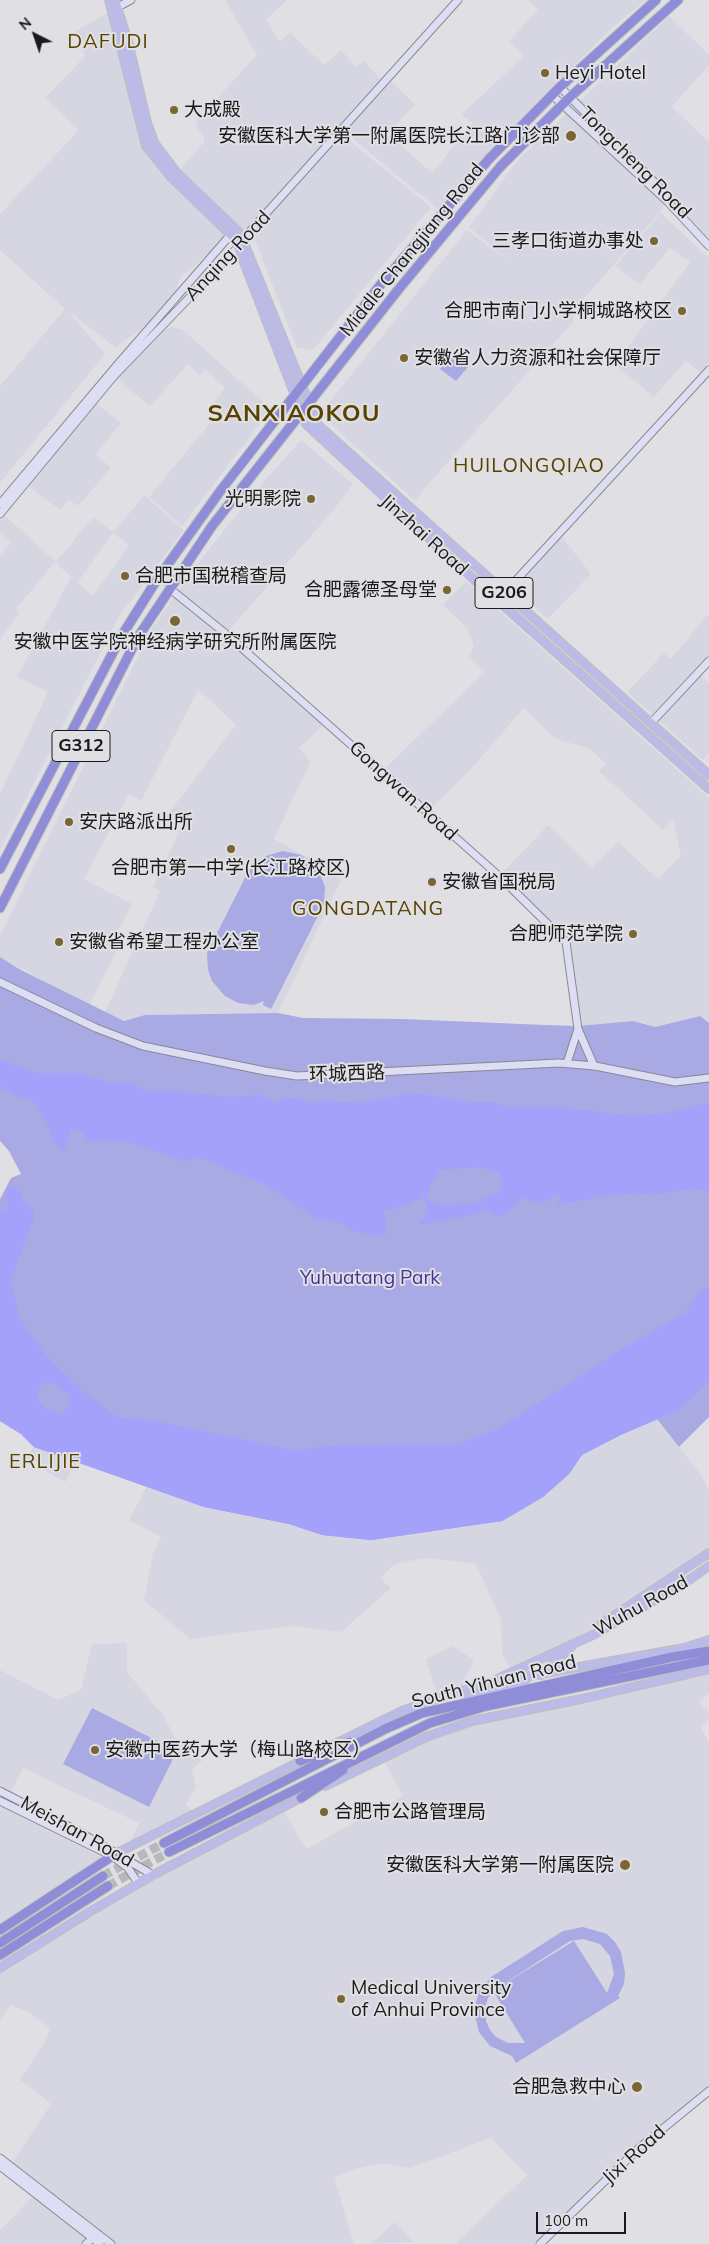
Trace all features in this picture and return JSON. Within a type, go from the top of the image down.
[{"type":"highway","name":"Middle Changjiang Road","points":[[294,394],[381,284],[506,141],[552,94],[656,0]]},
{"type":"highway","name":"Middle Changjiang Road","points":[[301,413],[398,290],[500,167],[566,101],[678,0]]},
{"type":"highway","name":"G312","points":[[0,868],[121,637],[160,574],[294,394]]},
{"type":"highway","name":"G312","points":[[0,908],[138,637],[212,526],[301,413]]},
{"type":"highway","name":"South Yihuan Road","points":[[164,1843],[422,1713],[672,1657],[709,1651]]},
{"type":"highway","name":"South Yihuan Road","points":[[169,1852],[430,1723],[486,1706],[709,1660]]},
{"type":"highway","points":[[675,1668],[709,1668]]},
{"type":"highway","points":[[300,1761],[385,1730]]},
{"type":"highway","points":[[301,1798],[373,1750]]},
{"type":"highway","points":[[0,1930],[114,1855]]},
{"type":"highway","points":[[0,1943],[102,1876]]},
{"type":"highway","points":[[0,1955],[108,1886]]},
{"type":"main road","points":[[109,0],[115,6],[128,41],[147,123],[154,144],[177,173],[234,231]]},
{"type":"main road","name":"Jinzhai Road","points":[[234,231],[243,239],[270,310],[318,425],[709,775]]},
{"type":"main road","name":"Jinzhai Road","points":[[234,231],[238,247],[301,413],[310,429],[497,601],[709,789]]},
{"type":"main road","points":[[422,1713],[540,1676],[578,1640],[709,1553]]},
{"type":"main road","name":"Wuhu Road","points":[[490,1683],[578,1640],[595,1634],[682,1585],[709,1566]]},
{"type":"main road","points":[[114,1855],[402,1711],[450,1694],[490,1683],[540,1676],[631,1656],[684,1648],[709,1640]]},
{"type":"main road","points":[[631,1656],[672,1657],[709,1646]]},
{"type":"main road","points":[[0,1968],[138,1883],[301,1798],[426,1737],[472,1721],[581,1699],[709,1668]]},
{"type":"street","points":[[115,6],[132,0]]},
{"type":"street","name":"Anqing Road","points":[[0,514],[114,376],[238,247],[243,239],[458,0]]},
{"type":"street","name":"Tongcheng Road","points":[[560,87],[566,101],[667,201],[709,246]]},
{"type":"street","name":"Tongcheng Road","points":[[552,94],[566,101],[709,239]]},
{"type":"street","name":"Anqing Road","points":[[0,504],[75,413],[234,231]]},
{"type":"street","points":[[497,601],[709,370]]},
{"type":"street","name":"Gongwan Road","points":[[169,588],[231,638],[482,861],[566,942],[578,1029]]},
{"type":"street","points":[[651,723],[709,660]]},
{"type":"street","name":"环城西路","points":[[0,982],[96,1028],[143,1046],[279,1073],[320,1076],[470,1066],[567,1064],[594,1066],[675,1082],[709,1078]]},
{"type":"street","points":[[567,1064],[578,1029]]},
{"type":"street","points":[[578,1029],[594,1066]]},
{"type":"street","name":"Meishan Road","points":[[0,1791],[76,1830],[114,1855],[128,1868],[138,1883]]},
{"type":"street","name":"Meishan Road","points":[[0,1801],[153,1875]]},
{"type":"street","name":"Jixi Road","points":[[540,2244],[638,2150],[709,2091]]},
{"type":"street","points":[[0,2158],[96,2235],[100,2244]]},
{"type":"street","points":[[0,2166],[111,2244]]},
{"type":"street","points":[[86,2244],[96,2235]]},
{"type":"shaded area","points":[[225,0],[287,0],[266,20],[280,42],[290,32],[324,65],[341,50],[356,66],[364,61],[383,82],[387,78],[415,104],[388,134],[432,173],[473,123],[461,115],[524,56],[509,41],[538,10],[529,0],[646,0],[613,27],[498,141],[438,209],[341,129],[243,239],[177,173],[204,142],[204,138],[196,126],[198,119],[257,55]]},
{"type":"shaded area","points":[[113,10],[146,146],[231,234],[181,277],[170,304],[159,318],[115,347],[68,311],[105,354],[0,483],[0,386],[65,309],[0,250],[0,214],[79,130],[45,98],[85,56],[76,31]]},
{"type":"shaded area","points":[[669,16],[709,55],[709,65],[672,107],[709,142],[709,239],[577,104]]},
{"type":"shaded area","points":[[570,110],[667,201],[661,211],[573,311],[573,322],[415,501],[320,414],[467,230],[510,262],[469,227],[517,161]]},
{"type":"shaded area","points":[[340,133],[431,207],[313,350],[297,348],[253,235]]},
{"type":"shaded area","name":"合肥市南门小学桐城路校区","points":[[661,213],[709,258],[709,363],[700,372],[686,361],[654,397],[615,365],[690,262],[670,248],[640,284],[615,266]]},
{"type":"shaded area","points":[[171,327],[183,330],[271,409],[182,526],[149,497],[219,412],[212,405],[225,388],[205,370],[200,376],[188,364],[150,406],[117,379],[158,333]]},
{"type":"shaded area","points":[[93,401],[121,423],[96,454],[111,468],[78,506],[69,500],[60,510],[25,484]]},
{"type":"shaded area","points":[[301,440],[353,484],[336,507],[226,634],[326,723],[299,748],[310,762],[274,839],[309,858],[341,880],[278,1013],[146,1015],[124,1021],[105,1012],[160,891],[153,887],[183,823],[166,816],[236,725],[198,690],[141,801],[129,794],[84,879],[132,904],[112,942],[119,947],[89,1005],[0,957],[0,935],[151,630],[192,571],[222,533],[253,494]]},
{"type":"shaded area","points":[[144,495],[184,530],[118,618],[0,850],[0,794],[48,692],[17,677],[71,577],[55,562],[16,609],[19,613],[0,640],[0,555],[11,543],[0,533],[0,514],[1,512],[56,562],[93,517],[114,532]],"holes":[[[113,533],[129,545],[93,596],[78,582]]]},
{"type":"shaded area","points":[[559,533],[591,574],[548,619],[513,588]]},
{"type":"shaded area","points":[[466,581],[709,798],[709,1023],[700,1016],[655,1027],[633,1021],[578,1026],[566,942],[499,876],[548,825],[591,868],[618,842],[658,879],[681,856],[673,820],[663,830],[599,771],[606,763],[588,748],[555,739],[524,708],[470,770],[427,812],[381,772],[485,672],[469,656],[474,646],[468,629],[443,605]]},
{"type":"shaded area","points":[[707,615],[709,616],[709,661],[698,674],[709,683],[709,753],[703,760],[627,692],[664,653],[671,659]]},
{"type":"shaded area","points":[[0,1059],[34,1073],[80,1073],[112,1083],[131,1083],[145,1091],[178,1091],[227,1097],[259,1095],[274,1102],[286,1098],[300,1098],[312,1104],[320,1101],[356,1103],[414,1093],[479,1103],[491,1102],[509,1107],[556,1107],[634,1116],[667,1113],[709,1102],[709,1191],[690,1189],[650,1195],[640,1193],[597,1197],[558,1205],[560,1193],[540,1204],[522,1197],[511,1210],[500,1217],[485,1209],[473,1215],[421,1224],[419,1220],[425,1219],[425,1216],[428,1215],[423,1192],[420,1193],[421,1199],[410,1201],[410,1204],[399,1205],[399,1208],[384,1210],[386,1234],[372,1235],[349,1229],[341,1223],[314,1218],[268,1186],[198,1157],[185,1162],[167,1154],[119,1140],[88,1141],[81,1131],[71,1130],[64,1151],[54,1144],[47,1123],[34,1102],[13,1095],[0,1086]],"holes":[[[478,1167],[500,1173],[501,1191],[476,1203],[439,1205],[427,1200],[429,1188],[440,1170]]]},
{"type":"shaded area","points":[[7,1187],[13,1187],[19,1191],[23,1201],[34,1212],[34,1217],[11,1281],[19,1317],[47,1357],[84,1392],[117,1417],[159,1422],[294,1450],[342,1445],[456,1444],[496,1430],[632,1343],[685,1313],[702,1289],[709,1286],[709,1381],[679,1410],[621,1435],[582,1455],[569,1474],[543,1497],[502,1521],[371,1540],[322,1535],[289,1524],[204,1507],[34,1447],[21,1434],[0,1421],[0,1212],[8,1208]],"holes":[[[44,1383],[59,1386],[64,1393],[67,1391],[70,1394],[69,1397],[66,1397],[71,1405],[62,1413],[57,1414],[54,1409],[47,1410],[38,1400],[36,1392]]]},
{"type":"shaded area","points":[[657,1419],[701,1475],[709,1491],[709,1549],[660,1586],[578,1640],[511,1672],[502,1653],[501,1620],[476,1564],[427,1558],[399,1563],[391,1567],[381,1579],[391,1588],[341,1632],[293,1626],[190,1639],[144,1600],[153,1553],[161,1537],[129,1520],[147,1486],[204,1507],[289,1524],[322,1535],[543,1497],[569,1474],[582,1455]]},
{"type":"shaded area","points":[[34,1447],[77,1463],[65,1482],[41,1468],[34,1460],[22,1461]]},
{"type":"shaded area","name":"安徽中医药大学（梅山路校区）","points":[[127,1643],[127,1672],[163,1715],[177,1741],[204,1759],[192,1769],[196,1787],[186,1804],[194,1814],[128,1847],[139,1823],[23,1768],[9,1796],[0,1791],[0,1670],[58,1700],[81,1690],[92,1644]]},
{"type":"shaded area","points":[[453,1646],[474,1660],[460,1691],[438,1698],[426,1659]]},
{"type":"shaded area","name":"Medical University of Anhui Province","points":[[709,1669],[709,1692],[699,1703],[709,1713],[709,1718],[701,1727],[709,1743],[709,2091],[638,2149],[540,2244],[455,2244],[527,2175],[491,2138],[410,2168],[383,2163],[359,2168],[334,2177],[354,2244],[111,2244],[10,2166],[51,2104],[20,2080],[44,2043],[50,2029],[30,2013],[11,2005],[0,2020],[0,1968],[65,1928],[282,1808],[306,1849],[403,1796],[382,1757],[472,1721]]},
{"type":"shaded area","points":[[0,1801],[112,1856],[0,1930]]},
{"type":"shaded area","points":[[36,2193],[100,2244],[0,2244],[0,2230]]},
{"type":"shaded area","points":[[395,2222],[414,2242],[371,2244]]},
{"type":"green space","points":[[454,354],[468,367],[456,381],[440,369]]},
{"type":"green space","points":[[283,851],[301,855],[314,865],[325,887],[324,904],[271,1009],[263,1005],[264,1001],[254,1005],[238,1003],[225,996],[212,981],[208,970],[207,953],[250,868],[266,856]]},
{"type":"green space","name":"Yuhuatang Park","points":[[0,957],[21,970],[124,1021],[145,1015],[278,1013],[303,1018],[402,1019],[578,1026],[633,1021],[655,1027],[700,1016],[709,1023],[709,1417],[679,1447],[657,1419],[621,1435],[582,1455],[569,1474],[543,1497],[502,1521],[371,1540],[322,1535],[289,1524],[204,1507],[34,1447],[21,1434],[0,1421],[0,1199],[11,1178],[21,1174],[9,1151],[0,1141]]},
{"type":"green space","points":[[92,1708],[177,1751],[149,1807],[63,1764]]},
{"type":"green space","points":[[583,1927],[607,1934],[615,1942],[621,1952],[625,1973],[624,1984],[618,1996],[620,1998],[516,2063],[512,2056],[490,2046],[479,2032],[474,2011],[479,1991],[491,1977],[563,1931]],"holes":[[[583,1939],[600,1944],[610,1956],[614,1974],[607,1993],[574,1941],[494,1990],[570,1941]],[[493,1991],[525,2043],[508,2043],[496,2037],[490,2030],[486,2021],[485,2007]]]},
{"type":"tunnel","points":[[103,1876],[164,1843]]},
{"type":"tunnel","points":[[108,1886],[169,1852]]},
{"type":"place","name":"Heyi Hotel","points":[[545,73]]},
{"type":"place","name":"大成殿","points":[[174,110]]},
{"type":"place","name":"安徽医科大学第一附属医院长江路门诊部","points":[[571,136]]},
{"type":"place","name":"三孝口街道办事处","points":[[654,241]]},
{"type":"place","name":"合肥市南门小学桐城路校区","points":[[682,311]]},
{"type":"place","name":"安徽省人力资源和社会保障厅","points":[[404,358]]},
{"type":"place","name":"光明影院","points":[[311,499]]},
{"type":"place","name":"合肥市国税稽查局","points":[[125,576]]},
{"type":"place","name":"合肥露德圣母堂","points":[[447,590]]},
{"type":"place","name":"安徽中医学院神经病学研究所附属医院","points":[[175,621]]},
{"type":"place","name":"安庆路派出所","points":[[69,822]]},
{"type":"place","name":"合肥市第一中学(长江路校区)","points":[[231,849]]},
{"type":"place","name":"安徽省国税局","points":[[432,882]]},
{"type":"place","name":"合肥师范学院","points":[[633,934]]},
{"type":"place","name":"安徽省希望工程办公室","points":[[59,942]]},
{"type":"place","name":"安徽中医药大学（梅山路校区）","points":[[95,1750]]},
{"type":"place","name":"合肥市公路管理局","points":[[324,1812]]},
{"type":"place","name":"安徽医科大学第一附属医院","points":[[625,1865]]},
{"type":"place","name":"Medical University of Anhui Province","points":[[341,1999]]},
{"type":"place","name":"合肥急救中心","points":[[637,2087]]},
{"type":"district","name":"DAFUDI","points":[[108,42]]},
{"type":"district","name":"SANXIAOKOU","points":[[294,414]]},
{"type":"district","name":"HUILONGQIAO","points":[[529,466]]},
{"type":"district","name":"GONGDATANG","points":[[368,909]]},
{"type":"district","name":"ERLIJIE","points":[[45,1462]]}]
